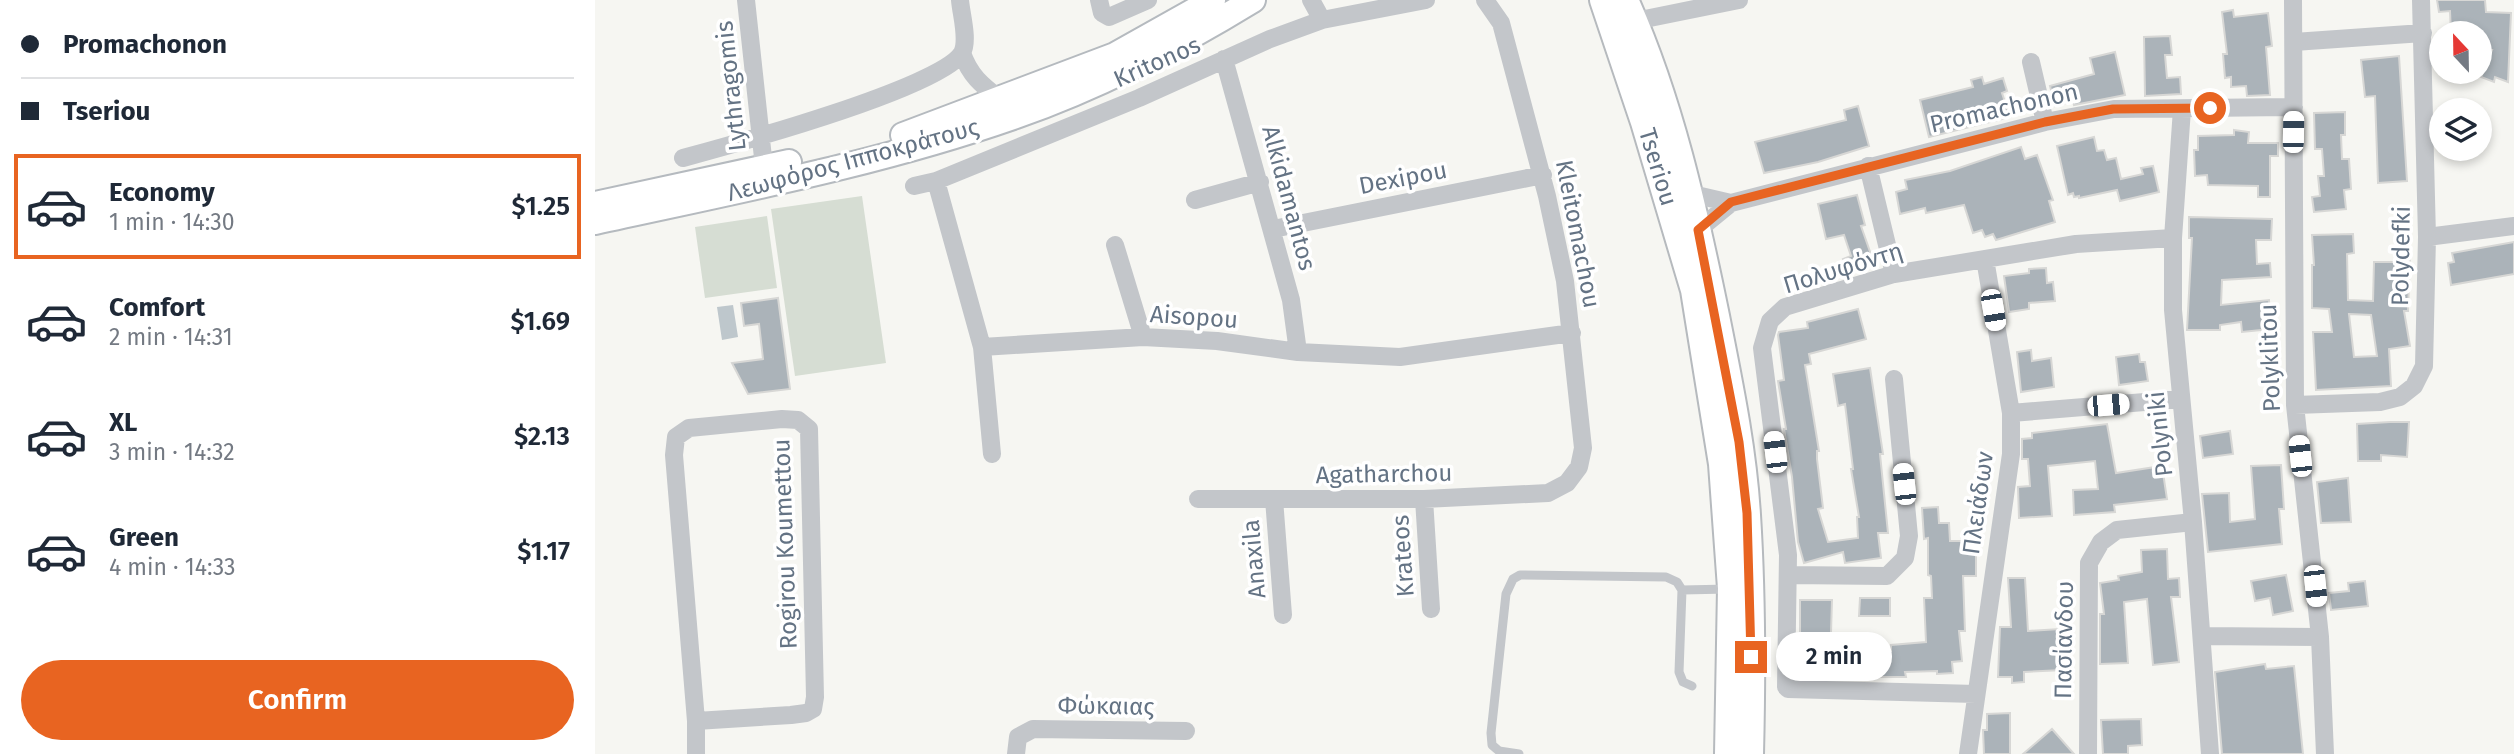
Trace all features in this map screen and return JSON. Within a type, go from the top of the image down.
[{"type":"main road","name":"Λεωφόρος Ιπποκράτους","points":[[595,204],[872,144],[966,113],[1115,55],[1213,0]]},
{"type":"main road","name":"Λεωφόρος Ιπποκράτους","points":[[595,222],[874,160],[1018,116],[1121,73],[1253,0]]},
{"type":"main road","name":"Tseriou","points":[[1603,0],[1644,122],[1694,290],[1722,464],[1731,589],[1728,754]]},
{"type":"main road","name":"Tseriou","points":[[1630,11],[1668,115],[1698,230],[1739,442],[1747,513],[1750,754]]},
{"type":"street","name":"Lythragomis","points":[[746,0],[764,167]]},
{"type":"street","points":[[960,0],[963,49],[968,70],[1001,100]]},
{"type":"street","points":[[1100,6],[1109,17],[1148,0]]},
{"type":"street","points":[[1311,0],[1322,20]]},
{"type":"street","name":"Kritonos","points":[[913,186],[936,181],[1139,97],[1270,38],[1322,20],[1426,0]]},
{"type":"street","name":"Kleitomachou","points":[[1485,0],[1501,23],[1543,174],[1565,281],[1583,448],[1579,467],[1567,484]]},
{"type":"street","points":[[1630,11],[1739,0]]},
{"type":"street","name":"Polyklitou","points":[[2293,0],[2292,269],[2295,405],[2320,637],[2325,754]]},
{"type":"street","name":"Polydefki","points":[[2295,405],[2380,402],[2400,397],[2414,386],[2424,366],[2427,237],[2421,0]]},
{"type":"street","points":[[2294,42],[2423,33]]},
{"type":"street","points":[[683,158],[762,137],[890,93],[942,68],[963,49]]},
{"type":"street","name":"Alkidamantos","points":[[1224,59],[1291,300],[1298,352]]},
{"type":"street","points":[[2031,62],[2045,122]]},
{"type":"street","points":[[966,113],[976,80]]},
{"type":"street","name":"Promachonon","points":[[1698,230],[1731,202],[2045,122],[2113,109],[2294,107]]},
{"type":"street","name":"Polyniki","points":[[2182,109],[2173,238],[2173,310],[2203,636],[2210,754]]},
{"type":"street","points":[[1868,166],[1894,274]]},
{"type":"street","name":"Dexipou","points":[[1273,229],[1543,174]]},
{"type":"street","points":[[936,181],[982,347],[992,454]]},
{"type":"street","points":[[1195,200],[1260,182]]},
{"type":"street","name":"Promachonon","points":[[1688,193],[1731,202]]},
{"type":"street","points":[[2427,237],[2514,226]]},
{"type":"street","name":"Πολυφόντη","points":[[1976,694],[1786,687],[1789,575],[1762,348],[1770,321],[1786,307],[1894,274],[2076,244],[2173,238]]},
{"type":"street","points":[[1115,245],[1143,337]]},
{"type":"street","name":"Πλειάδων","points":[[1968,754],[2011,454],[2011,413],[1985,259]]},
{"type":"street","name":"Aisopou","points":[[982,347],[1143,337],[1217,341],[1298,352],[1400,358],[1572,333]]},
{"type":"street","points":[[1789,575],[1887,576],[1905,558],[1909,536],[1894,379]]},
{"type":"street","points":[[2011,413],[2181,399]]},
{"type":"street","name":"Rogirou Koumettou","points":[[696,721],[799,714],[813,709],[815,683],[809,429],[798,420],[782,419],[689,428],[676,437],[674,455],[696,721],[696,754]]},
{"type":"street","name":"Agatharchou","points":[[1199,499],[1424,499],[1548,493],[1567,484]]},
{"type":"street","name":"Anaxila","points":[[1274,499],[1283,615]]},
{"type":"street","name":"Krateos","points":[[1424,499],[1431,610]]},
{"type":"street","name":"Πασίανδου","points":[[2088,754],[2089,563],[2101,542],[2117,530],[2193,522]]},
{"type":"street","points":[[2203,636],[2320,637]]},
{"type":"street","name":"Φώκαιας","points":[[1016,754],[1018,737],[1026,731],[1186,731]]},
{"type":"lane","points":[[1519,754],[1499,751],[1492,745],[1491,733],[1506,594],[1513,579],[1520,576],[1666,577],[1677,582],[1682,590],[1679,672],[1683,682],[1692,686]]},
{"type":"lane","points":[[1682,590],[1731,589]]},
{"type":"shaded area","points":[[862,196],[886,363],[795,376],[771,209]]},
{"type":"shaded area","points":[[767,216],[777,288],[705,298],[695,227]]},
{"type":"shaded area","points":[[733,305],[738,337],[722,340],[717,307]]},
{"type":"building","points":[[2437,0],[2485,0],[2486,12],[2511,13],[2508,82],[2495,77],[2492,81],[2492,21],[2450,21],[2450,11],[2439,12]]},
{"type":"building","points":[[2233,10],[2234,17],[2268,13],[2272,46],[2266,47],[2270,95],[2247,96],[2246,86],[2231,87],[2231,77],[2225,78],[2223,54],[2227,54],[2222,12]]},
{"type":"building","points":[[2170,36],[2172,55],[2165,55],[2167,78],[2180,77],[2181,94],[2145,96],[2144,37]]},
{"type":"building","points":[[2115,52],[2125,95],[2074,105],[2073,101],[2055,106],[2050,86],[2094,74],[2090,58]]},
{"type":"building","points":[[2399,56],[2407,181],[2378,183],[2375,96],[2365,97],[2361,60]]},
{"type":"building","points":[[1982,77],[1984,84],[2003,78],[2007,91],[2002,93],[2010,117],[1929,137],[1920,100],[1973,87],[1971,80]]},
{"type":"building","points":[[1858,106],[1869,146],[1818,162],[1764,173],[1755,142],[1846,120],[1844,110]]},
{"type":"building","points":[[2345,112],[2345,135],[2341,135],[2342,159],[2349,159],[2351,189],[2344,190],[2346,209],[2314,212],[2312,197],[2320,196],[2318,176],[2324,176],[2322,149],[2315,149],[2314,113]]},
{"type":"building","points":[[2234,130],[2249,132],[2248,143],[2278,143],[2278,156],[2270,156],[2270,197],[2258,197],[2258,186],[2208,185],[2207,175],[2195,176],[2194,150],[2198,150],[2198,136],[2234,135]]},
{"type":"building","points":[[2094,137],[2097,151],[2104,150],[2107,160],[2116,158],[2121,179],[2143,174],[2141,168],[2153,166],[2159,192],[2120,201],[2117,190],[2079,198],[2074,197],[2073,193],[2068,195],[2057,146]]},
{"type":"building","points":[[2021,147],[2025,159],[2037,155],[2053,200],[2049,201],[2055,222],[1996,240],[1993,234],[1985,237],[1982,230],[1973,233],[1964,205],[1926,213],[1925,208],[1900,214],[1896,192],[1907,189],[1905,180],[1950,171]]},
{"type":"building","points":[[1857,195],[1865,225],[1861,226],[1874,263],[1848,273],[1843,259],[1851,256],[1844,235],[1826,239],[1818,204]]},
{"type":"building","points":[[2189,217],[2272,219],[2271,240],[2256,240],[2257,264],[2270,263],[2271,277],[2222,280],[2221,305],[2269,300],[2271,329],[2242,332],[2241,322],[2220,325],[2220,330],[2187,330],[2192,238],[2189,238]]},
{"type":"building","points":[[2353,234],[2354,253],[2347,254],[2348,300],[2373,301],[2374,262],[2396,262],[2396,253],[2410,253],[2408,311],[2404,311],[2410,346],[2389,349],[2391,386],[2316,390],[2313,332],[2332,332],[2329,309],[2312,308],[2312,235]],"holes":[[[2349,314],[2371,315],[2377,356],[2354,357]]]},
{"type":"building","points":[[2514,242],[2514,274],[2451,285],[2448,263],[2454,262],[2452,253]]},
{"type":"building","points":[[2046,268],[2047,283],[2053,282],[2055,301],[2029,303],[2029,309],[2009,312],[2004,276],[2029,273],[2029,269]]},
{"type":"building","points":[[778,298],[790,389],[748,394],[732,363],[763,359],[759,324],[744,326],[741,303]]},
{"type":"building","points":[[1858,309],[1866,339],[1809,354],[1811,364],[1805,365],[1819,451],[1817,459],[1823,508],[1818,509],[1828,542],[1858,538],[1859,517],[1845,404],[1838,406],[1833,374],[1870,368],[1883,454],[1880,454],[1888,533],[1878,533],[1881,558],[1845,563],[1843,552],[1804,563],[1798,542],[1778,381],[1784,380],[1778,335],[1779,332],[1808,328],[1807,322]]},
{"type":"building","points":[[2031,350],[2032,361],[2051,358],[2054,387],[2021,392],[2017,352]]},
{"type":"building","points":[[2139,354],[2140,362],[2145,362],[2148,381],[2119,385],[2116,357]]},
{"type":"building","points":[[2409,422],[2407,457],[2381,455],[2381,461],[2358,461],[2357,424]]},
{"type":"building","points":[[2107,424],[2116,473],[2162,466],[2167,499],[2114,505],[2115,512],[2074,515],[2073,490],[2098,489],[2095,461],[2048,466],[2052,516],[2019,518],[2018,487],[2030,486],[2028,459],[2022,459],[2022,439],[2032,438],[2032,433]]},
{"type":"building","points":[[2230,431],[2233,454],[2203,458],[2200,436]]},
{"type":"building","points":[[2281,465],[2284,509],[2279,509],[2282,544],[2208,552],[2202,494],[2229,493],[2230,522],[2255,519],[2251,466]]},
{"type":"building","points":[[2348,478],[2351,522],[2321,523],[2317,482]]},
{"type":"building","points":[[1938,507],[1939,523],[1949,523],[1950,541],[1976,541],[1976,576],[1963,576],[1965,631],[1959,631],[1962,661],[1952,662],[1953,673],[1905,672],[1906,677],[1880,677],[1880,670],[1855,670],[1855,652],[1891,651],[1891,645],[1926,642],[1924,598],[1932,598],[1931,576],[1928,575],[1928,538],[1924,539],[1922,508]]},
{"type":"building","points":[[2167,549],[2168,579],[2179,578],[2180,597],[2171,597],[2179,662],[2153,665],[2147,599],[2124,602],[2128,663],[2100,664],[2100,614],[2104,614],[2100,583],[2119,580],[2118,576],[2142,572],[2141,550]]},
{"type":"building","points":[[2286,575],[2293,611],[2273,615],[2270,598],[2255,601],[2251,581]]},
{"type":"building","points":[[2008,578],[2025,578],[2028,631],[2060,629],[2063,670],[2024,672],[2024,682],[2012,683],[2012,677],[1998,677],[2000,627],[2011,627]]},
{"type":"building","points":[[2365,581],[2368,606],[2331,610],[2329,593],[2349,591],[2348,583]]},
{"type":"building","points":[[1860,598],[1890,598],[1890,616],[1859,616]]},
{"type":"building","points":[[1800,600],[1832,600],[1831,633],[1800,633]]},
{"type":"building","points":[[2265,664],[2266,669],[2294,666],[2303,754],[2222,754],[2215,672]]},
{"type":"building","points":[[2010,713],[2010,754],[1984,754],[1983,730],[1987,730],[1987,714]]},
{"type":"building","points":[[2141,719],[2142,745],[2128,746],[2128,754],[2103,754],[2101,720]]},
{"type":"building","points":[[2052,729],[2074,754],[2023,754]]},
{"type":"route","points":[[1751,657],[1747,513],[1739,442],[1698,230],[1731,202],[2045,122],[2113,109],[2210,108]]}]
